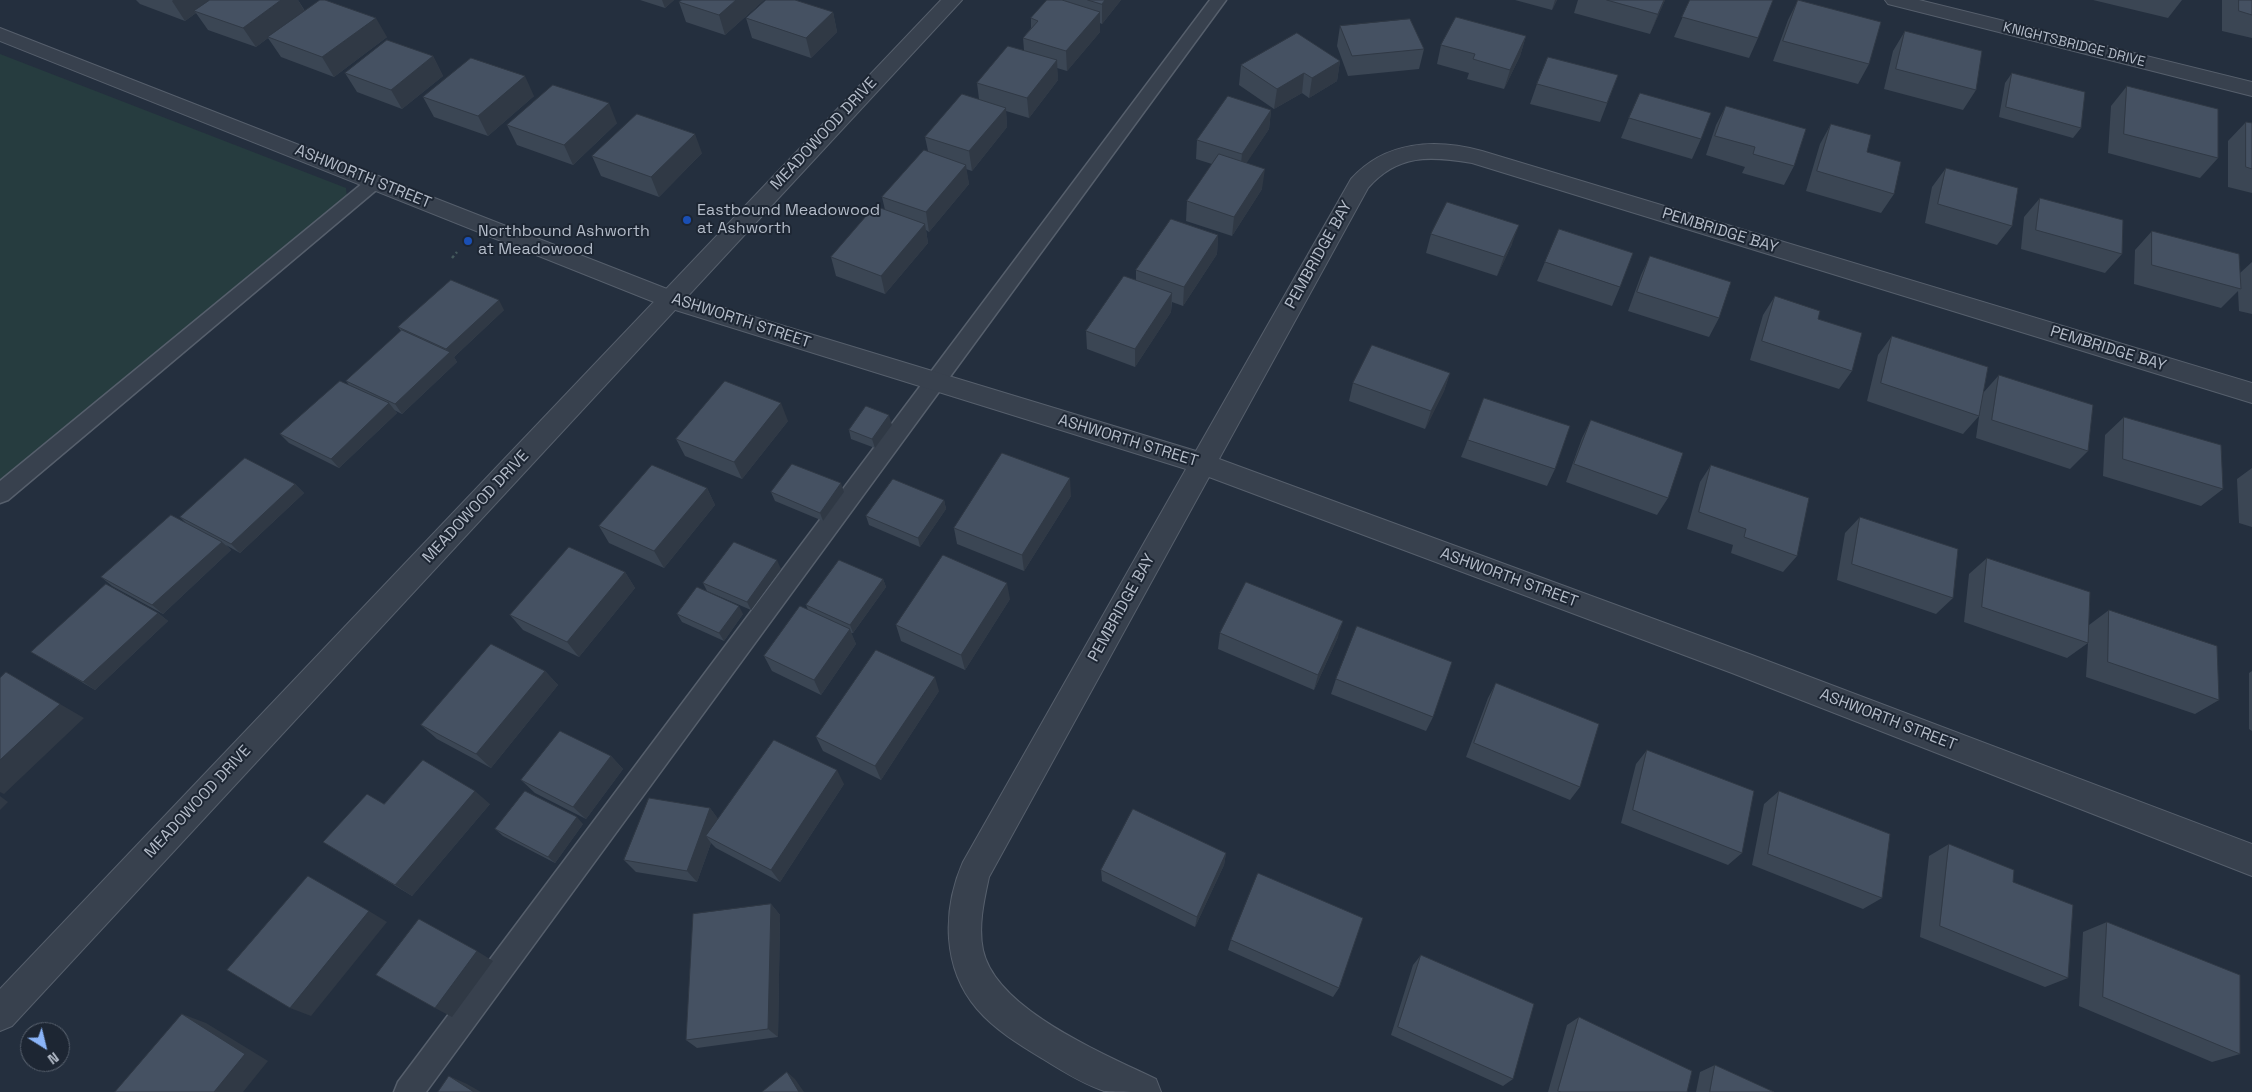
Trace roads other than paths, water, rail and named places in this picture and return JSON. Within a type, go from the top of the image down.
[{"type":"street","name":"MEADOWOOD DRIVE","points":[[0,1014],[952,0]]},
{"type":"street","name":"KNIGHTSBRIDGE DRIVE","points":[[1895,0],[2252,89]]},
{"type":"street","name":"ASHWORTH STREET","points":[[0,34],[670,299],[731,320],[1203,464],[1742,664],[2252,860]]},
{"type":"street","name":"PEMBRIDGE BAY","points":[[1143,1092],[1036,1036],[998,1008],[978,985],[966,951],[965,921],[974,874],[1359,184],[1368,172],[1391,158],[1424,150],[1454,152],[1474,156],[2252,393]]},
{"type":"lane","points":[[408,1092],[1218,0]]},
{"type":"lane","points":[[0,494],[375,182]]},
{"type":"place","name":"Eastbound Meadowood at Ashworth","points":[[687,220]]},
{"type":"place","name":"Northbound Ashworth at Meadowood","points":[[468,241]]}]
